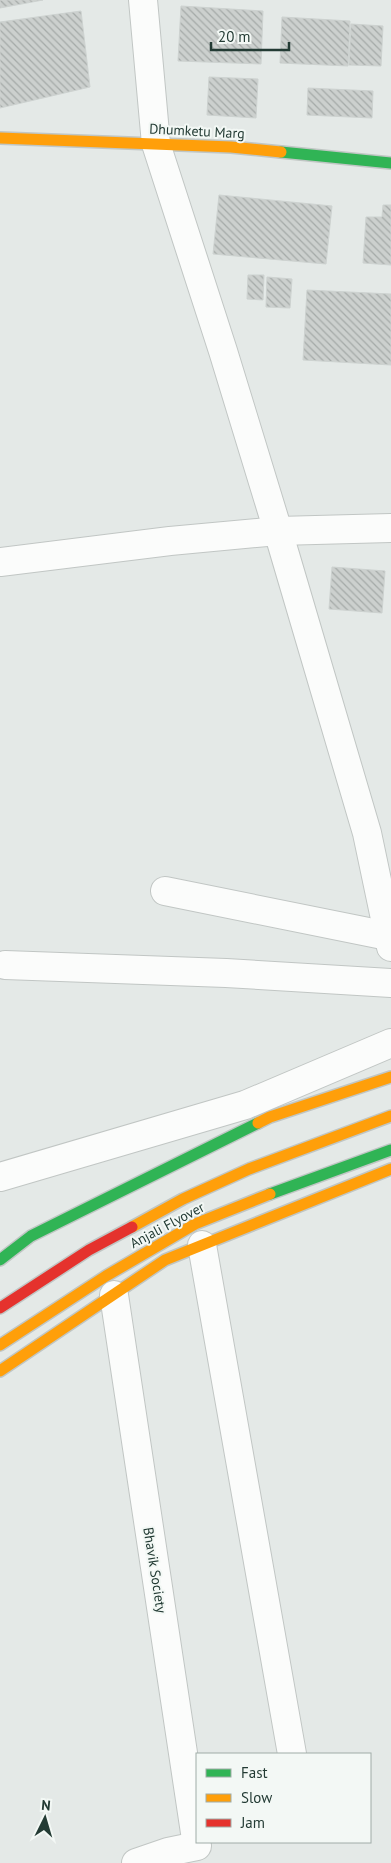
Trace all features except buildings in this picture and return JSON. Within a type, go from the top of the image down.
[{"type":"street","points":[[144,0],[156,144],[223,351],[367,833],[390,941],[165,891]]},
{"type":"street","name":"Dhumketu Marg","points":[[0,138],[231,147],[391,163]]},
{"type":"street","points":[[0,562],[170,541],[278,532],[391,528]]},
{"type":"street","points":[[5,965],[226,973],[391,983]]},
{"type":"street","points":[[0,1177],[244,1105],[391,1043]]},
{"type":"street","points":[[0,1260],[31,1236],[270,1117],[391,1077]]},
{"type":"street","name":"Anjali Flyover","points":[[0,1308],[89,1250],[183,1199],[248,1169],[391,1116]]},
{"type":"street","name":"Anjali Flyover","points":[[0,1345],[106,1276],[194,1224],[391,1150]]},
{"type":"street","points":[[0,1372],[165,1260],[391,1169]]},
{"type":"street","points":[[202,1245],[292,1753]]},
{"type":"street","name":"Bhavik Society","points":[[114,1295],[196,1839]]},
{"type":"street","name":"Bhavik Society","points":[[136,1863],[168,1852],[197,1846],[197,1843]]},
{"type":"traffic: fast","points":[[281,152],[391,163]]},
{"type":"traffic: fast","points":[[0,1260],[31,1236],[258,1123]]},
{"type":"traffic: fast","points":[[270,1194],[391,1150]]},
{"type":"traffic: slow","points":[[0,138],[231,147],[281,152]]},
{"type":"traffic: slow","points":[[258,1123],[270,1117],[391,1077]]},
{"type":"traffic: slow","points":[[132,1227],[183,1199],[249,1169],[391,1116]]},
{"type":"traffic: slow","points":[[0,1371],[165,1260],[391,1169]]},
{"type":"traffic: slow","points":[[0,1345],[106,1276],[195,1224],[270,1194]]},
{"type":"traffic: jam","points":[[0,1308],[89,1250],[132,1227]]}]
